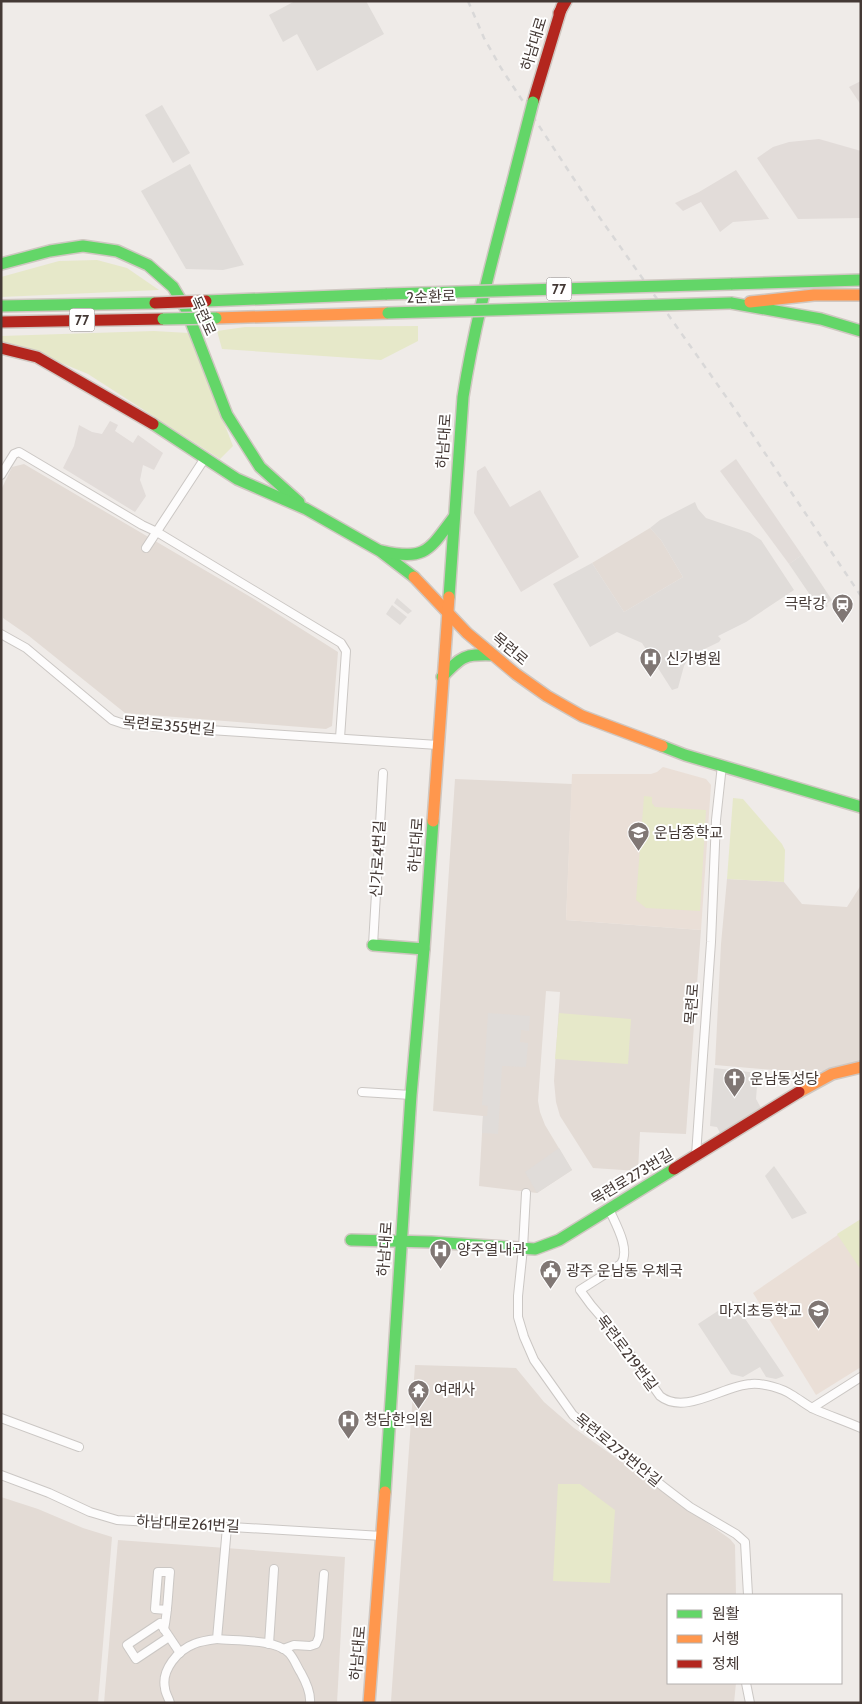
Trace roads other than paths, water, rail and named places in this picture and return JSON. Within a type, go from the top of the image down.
[{"type":"main road","name":"하남대로","points":[[369,1703],[462,397],[467,361],[533,102],[544,62],[565,1]]},
{"type":"main road","name":"목련로","points":[[1,264],[50,251],[83,246],[117,251],[148,265],[173,287],[186,309],[227,415],[260,467],[306,509]]},
{"type":"main road","name":"2순환로","points":[[1,306],[155,303],[861,280]]},
{"type":"main road","name":"2순환로","points":[[1,322],[216,318],[732,303],[814,295],[861,295]]},
{"type":"main road","points":[[732,303],[822,319],[861,332]]},
{"type":"main road","name":"목련로","points":[[1,348],[36,357],[166,432],[237,479],[306,509],[380,551],[418,580],[448,610],[467,633],[493,655],[547,696],[582,716],[685,754],[861,807]]},
{"type":"main road","points":[[380,551],[403,555],[422,553],[434,543],[454,517]]},
{"type":"main road","points":[[442,677],[460,659],[467,655],[493,655]]},
{"type":"main road","points":[[372,945],[424,949]]},
{"type":"main road","name":"목련로273번길","points":[[351,1240],[539,1248],[559,1240],[813,1084],[832,1074],[860,1068]]},
{"type":"street","points":[[1,475],[14,454],[19,452],[341,643],[346,651],[340,738]]},
{"type":"street","points":[[146,548],[205,458]]},
{"type":"street","name":"목련로355번길","points":[[1,634],[26,648],[104,714],[119,723],[438,745]]},
{"type":"street","name":"목련로","points":[[696,1156],[711,942],[716,820],[722,765]]},
{"type":"street","name":"신가로4번길","points":[[372,945],[383,773]]},
{"type":"street","points":[[362,1092],[411,1095]]},
{"type":"street","points":[[523,1248],[526,1194]]},
{"type":"street","name":"목련로219번길","points":[[609,1209],[622,1241],[624,1260],[621,1264],[580,1290],[591,1306],[616,1333],[660,1396],[671,1402],[688,1402],[704,1399],[745,1384],[756,1384],[784,1390],[812,1408],[861,1428]]},
{"type":"street","name":"목련로273번안길","points":[[523,1248],[518,1296],[518,1317],[535,1362],[574,1415],[690,1507],[736,1534],[745,1542],[748,1594]]},
{"type":"street","points":[[812,1408],[861,1377]]},
{"type":"street","points":[[1,1418],[79,1447]]},
{"type":"street","name":"하남대로261번길","points":[[1,1475],[35,1487],[90,1512],[117,1520],[382,1536]]},
{"type":"street","points":[[217,1640],[227,1527]]},
{"type":"street","points":[[269,1644],[274,1569]]},
{"type":"street","points":[[164,1629],[167,1610],[170,1572],[158,1572],[155,1609],[167,1610]]},
{"type":"street","points":[[283,1649],[294,1645],[310,1646],[316,1644],[319,1637],[324,1574]]},
{"type":"street","points":[[169,1637],[136,1659],[127,1645],[160,1623],[180,1653]]},
{"type":"street","points":[[170,1703],[164,1688],[164,1679],[171,1662],[193,1644],[217,1640],[269,1644],[278,1646],[289,1653],[305,1680],[311,1698],[310,1703]]},
{"type":"street","points":[[746,1684],[750,1703]]},
{"type":"railway","points":[[468,1],[484,38],[501,68],[595,211],[746,425],[861,596]]},
{"type":"place","name":"극락강","points":[[842,623]]},
{"type":"place","name":"신가병원","points":[[650,678]]},
{"type":"place","name":"운남중학교","points":[[638,852]]},
{"type":"place","name":"운남동성당","points":[[734,1098]]},
{"type":"place","name":"양주열내과","points":[[441,1269]]},
{"type":"place","name":"광주 운남동 우체국","points":[[550,1290]]},
{"type":"place","name":"마지초등학교","points":[[818,1330]]},
{"type":"place","name":"여래사","points":[[418,1409]]},
{"type":"place","name":"청담한의원","points":[[348,1439]]}]
